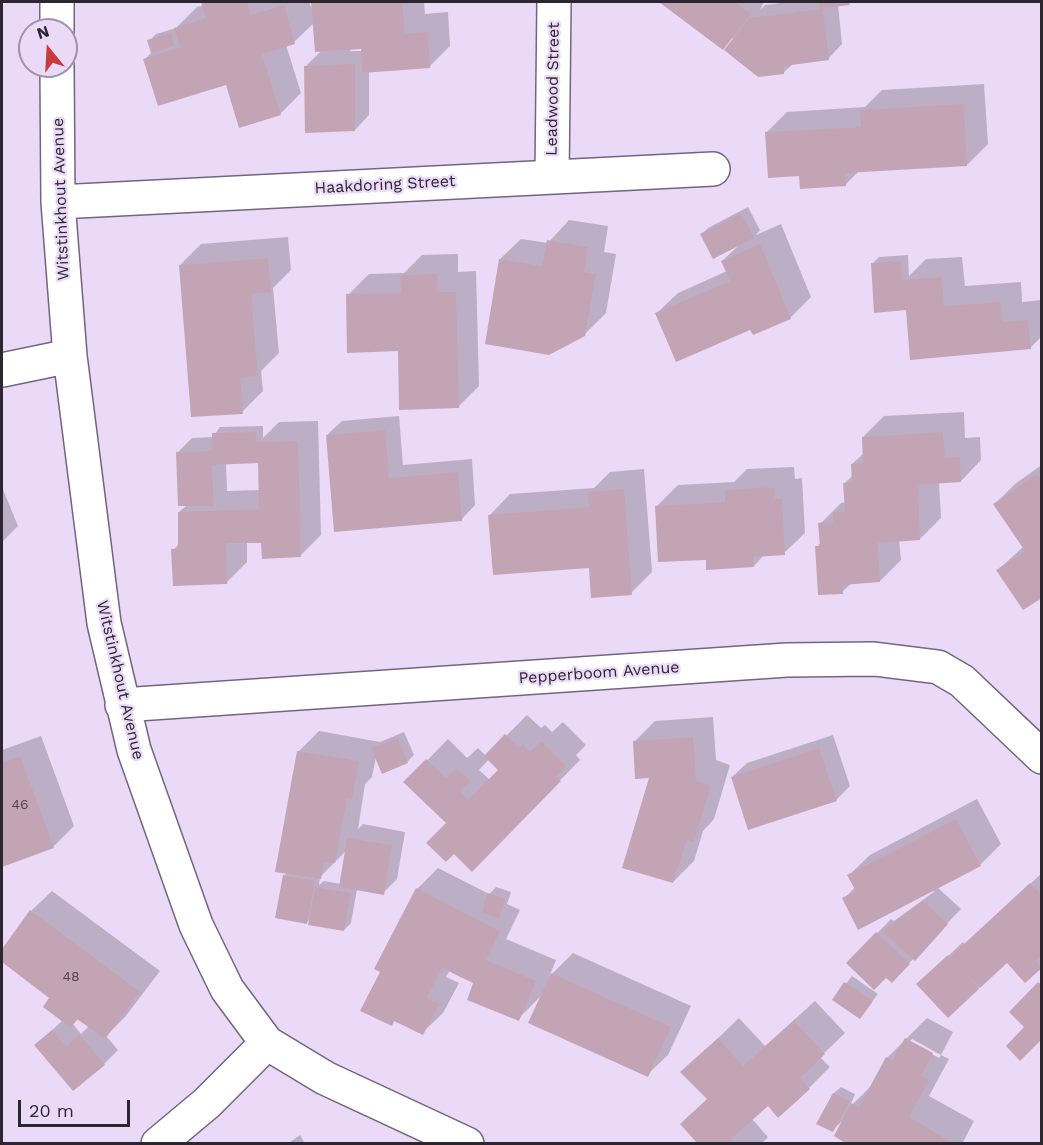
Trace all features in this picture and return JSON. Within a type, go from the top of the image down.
[{"type":"street","points":[[57,2],[57,18]]},
{"type":"street","name":"Leadwood Street","points":[[552,177],[554,2]]},
{"type":"street","name":"Witstinkhout Avenue","points":[[57,78],[58,202],[70,356],[104,624],[122,705],[156,815],[196,926],[227,989],[267,1043],[325,1078],[467,1143]]},
{"type":"street","name":"Haakdoring Street","points":[[58,202],[713,169]]},
{"type":"street","points":[[2,370],[70,356]]},
{"type":"street","name":"Pepperboom Avenue","points":[[122,705],[787,660],[874,659],[938,667],[962,681],[1041,757]]},
{"type":"street","points":[[158,1143],[207,1103],[267,1043]]},
{"type":"building","points":[[201,2],[247,2],[251,15],[284,5],[295,44],[262,54],[281,115],[239,128],[226,85],[158,106],[143,59],[180,47],[174,28],[206,18]]},
{"type":"building","points":[[311,2],[402,2],[405,34],[428,32],[430,68],[362,73],[361,49],[315,52]]},
{"type":"building","points":[[659,2],[735,2],[751,14],[723,50]]},
{"type":"building","points":[[819,2],[849,2],[850,5],[823,8],[829,60],[784,66],[784,74],[758,77],[724,50],[749,18],[820,9]]},
{"type":"building","points":[[171,33],[174,46],[151,53],[147,40]]},
{"type":"building","points":[[355,64],[355,131],[305,133],[304,66]]},
{"type":"building","points":[[964,104],[967,166],[845,173],[846,186],[800,189],[799,176],[768,178],[765,132],[861,127],[860,110]]},
{"type":"building","points":[[741,213],[754,238],[713,259],[700,234]]},
{"type":"building","points":[[547,240],[588,247],[584,272],[596,274],[585,336],[549,355],[485,344],[499,259],[542,266]]},
{"type":"building","points":[[760,244],[791,319],[753,335],[750,330],[676,362],[655,313],[730,281],[721,261]]},
{"type":"building","points":[[268,258],[271,292],[251,294],[258,376],[240,378],[243,414],[191,417],[179,265]]},
{"type":"building","points":[[901,261],[903,280],[942,277],[944,306],[1000,302],[1002,322],[1028,320],[1031,349],[910,360],[906,310],[874,313],[871,263]]},
{"type":"building","points":[[437,274],[438,292],[456,292],[459,408],[399,410],[398,351],[347,353],[346,294],[401,293],[400,275]]},
{"type":"building","points":[[385,430],[389,478],[458,472],[462,521],[334,532],[326,435]]},
{"type":"building","points":[[256,432],[257,442],[298,441],[301,557],[262,559],[261,543],[226,543],[227,584],[173,586],[171,549],[178,549],[178,512],[259,509],[258,463],[212,465],[214,506],[178,506],[176,452],[212,451],[212,433]]},
{"type":"building","points":[[943,432],[945,458],[960,457],[961,482],[918,485],[920,540],[878,543],[880,582],[842,585],[843,594],[818,595],[815,546],[820,546],[818,523],[833,522],[833,512],[845,512],[843,483],[852,483],[851,464],[863,463],[862,437]]},
{"type":"building","points":[[1037,474],[1042,480],[1042,598],[1023,610],[996,570],[1025,551],[993,504]]},
{"type":"building","points":[[774,487],[775,499],[782,499],[785,555],[753,557],[754,567],[706,570],[706,560],[658,562],[655,506],[725,502],[725,490]]},
{"type":"building","points":[[624,489],[632,595],[591,598],[589,568],[493,575],[488,515],[589,507],[588,492]]},
{"type":"building","points":[[505,734],[519,748],[523,744],[530,752],[541,741],[566,766],[556,777],[561,781],[472,872],[454,854],[446,862],[426,843],[446,823],[403,782],[426,759],[446,778],[456,768],[470,781],[460,791],[468,800],[498,770],[484,756]]},
{"type":"building","points":[[693,737],[696,781],[711,785],[694,842],[687,840],[673,883],[622,868],[649,778],[635,779],[633,741]]},
{"type":"building","points":[[398,738],[408,763],[382,774],[371,748]]},
{"type":"building","points":[[819,748],[837,801],[748,830],[731,777]]},
{"type":"building","points":[[297,751],[359,761],[352,800],[347,799],[335,863],[324,862],[321,879],[275,872]]},
{"type":"building","points":[[20,756],[54,848],[2,867],[2,763]]},
{"type":"building","points":[[956,819],[981,866],[858,930],[842,898],[856,891],[847,875]]},
{"type":"building","points":[[347,838],[392,845],[384,895],[339,887]]},
{"type":"building","points":[[283,875],[315,881],[307,924],[275,918]]},
{"type":"building","points":[[1030,883],[1042,895],[1042,955],[1035,961],[1042,968],[1025,983],[1007,963],[980,988],[968,976],[979,989],[948,1018],[916,984],[948,955],[950,957]]},
{"type":"building","points":[[315,887],[351,893],[344,931],[308,925]]},
{"type":"building","points":[[416,888],[500,931],[486,960],[536,981],[519,1021],[467,1000],[473,983],[442,968],[427,998],[439,1004],[423,1035],[394,1021],[392,1026],[360,1011],[380,972],[374,969]]},
{"type":"building","points":[[487,893],[505,899],[499,918],[482,913]]},
{"type":"building","points":[[923,901],[948,924],[915,961],[882,931]]},
{"type":"building","points":[[30,910],[140,992],[105,1039],[77,1019],[71,1028],[43,1007],[49,998],[2,962],[2,949]]},
{"type":"building","points":[[876,932],[910,964],[892,983],[886,978],[874,990],[846,963]]},
{"type":"building","points":[[551,973],[671,1027],[648,1077],[528,1023]]},
{"type":"building","points":[[844,982],[873,1001],[860,1019],[832,1000]]},
{"type":"building","points":[[1038,982],[1042,985],[1042,1039],[1020,1061],[1006,1046],[1024,1027],[1009,1012]]},
{"type":"building","points":[[794,1021],[825,1054],[800,1078],[810,1089],[778,1118],[768,1106],[731,1139],[735,1144],[698,1144],[680,1124],[707,1099],[680,1072],[718,1038],[743,1066]]},
{"type":"building","points":[[52,1030],[66,1047],[79,1034],[105,1065],[73,1091],[34,1045]]},
{"type":"building","points":[[905,1038],[933,1053],[921,1076],[929,1080],[909,1117],[954,1144],[847,1144],[834,1136],[851,1103],[859,1107],[886,1057],[892,1061]]},
{"type":"building","points":[[833,1093],[850,1101],[833,1132],[816,1124]]}]
